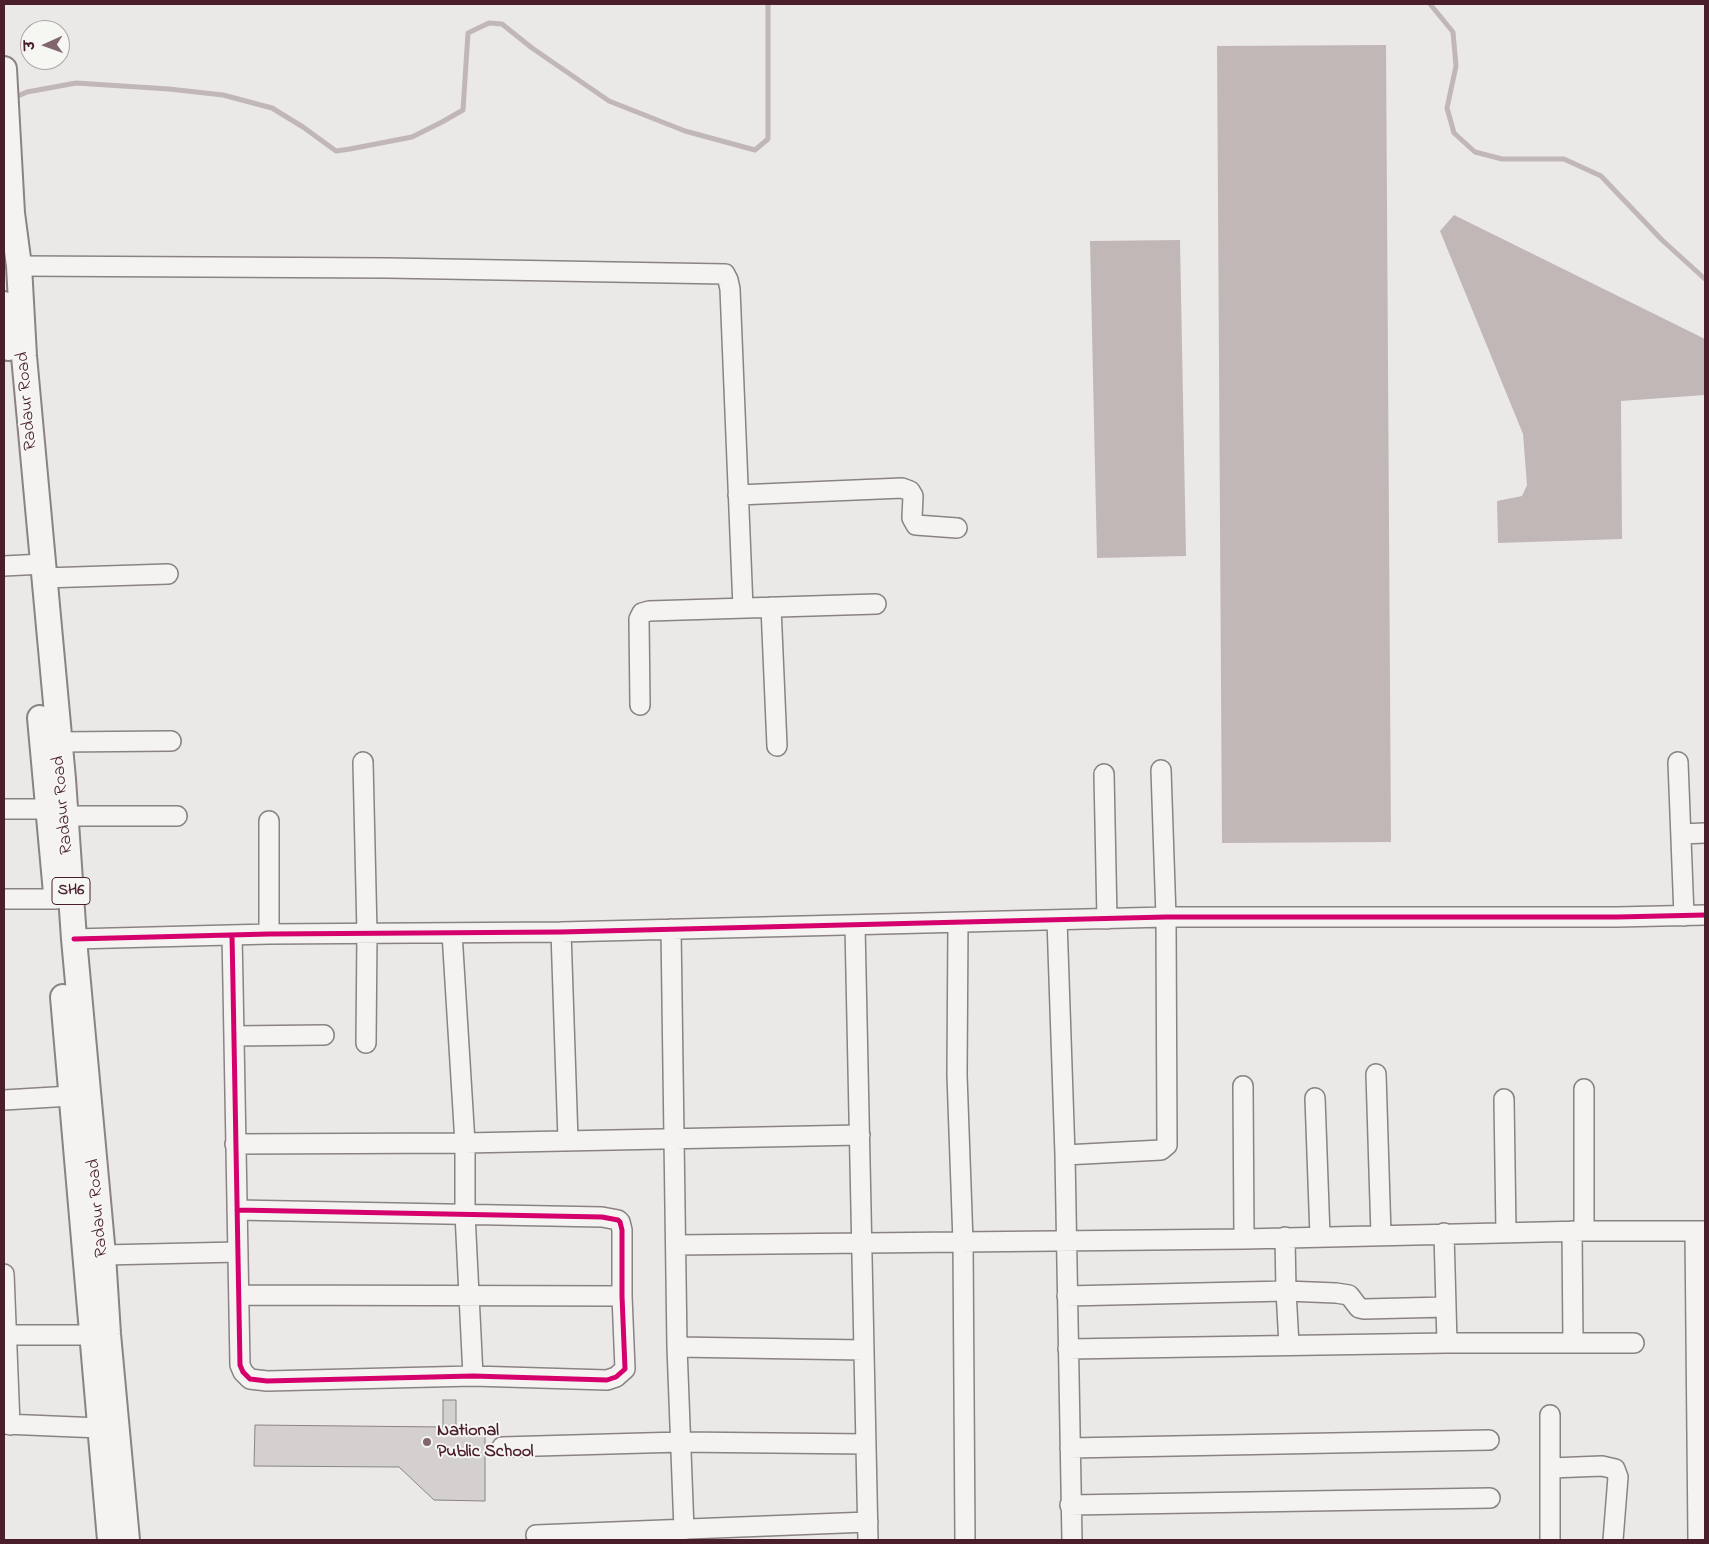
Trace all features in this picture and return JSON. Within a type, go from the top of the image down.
[{"type":"main road","name":"Radaur Road","points":[[4,78],[12,213],[19,266],[38,569],[57,813],[74,939],[104,1255],[108,1334],[127,1540]]},
{"type":"main road","name":"Radaur Road","points":[[4,304],[6,355],[38,569],[59,742],[56,899],[91,1335],[110,1540]]},
{"type":"street","points":[[19,266],[388,268],[724,274],[730,289],[743,608]]},
{"type":"street","points":[[738,495],[902,488],[910,491],[913,496],[912,518],[916,525],[957,528]]},
{"type":"street","points":[[4,566],[168,574]]},
{"type":"street","points":[[640,706],[639,619],[642,613],[649,611],[876,604]]},
{"type":"street","points":[[771,607],[776,746]]},
{"type":"street","points":[[59,742],[171,741]]},
{"type":"street","points":[[363,762],[368,933],[366,1043]]},
{"type":"street","points":[[1678,762],[1684,916]]},
{"type":"street","points":[[1066,1156],[1161,1150],[1167,1145],[1166,917],[1161,770]]},
{"type":"street","points":[[1104,774],[1107,919]]},
{"type":"street","points":[[4,809],[57,813],[177,816]]},
{"type":"street","points":[[269,822],[269,934]]},
{"type":"street","points":[[1681,834],[1705,833]]},
{"type":"street","points":[[4,899],[56,899]]},
{"type":"street","points":[[74,939],[269,934],[561,932],[1166,917],[1705,915]]},
{"type":"street","points":[[1057,920],[1066,1156],[1072,1540]]},
{"type":"street","points":[[958,923],[957,1074],[962,1242],[965,1540]]},
{"type":"street","points":[[536,1535],[627,1536],[684,1530],[868,1531],[855,926]]},
{"type":"street","points":[[670,929],[677,1347],[684,1530]]},
{"type":"street","points":[[452,932],[465,1143],[465,1214],[473,1376]]},
{"type":"street","points":[[561,932],[568,1140]]},
{"type":"street","points":[[232,935],[237,1210],[239,1295],[240,1365],[250,1379],[267,1381],[473,1376],[607,1380],[616,1378],[625,1369],[622,1230],[618,1220],[602,1217],[237,1210]]},
{"type":"street","points":[[234,1036],[324,1035]]},
{"type":"street","points":[[1376,1074],[1381,1235]]},
{"type":"street","points":[[1243,1086],[1244,1238]]},
{"type":"street","points":[[1573,1343],[1584,1089]]},
{"type":"street","points":[[4,1100],[71,1096]]},
{"type":"street","points":[[1315,1098],[1320,1236]]},
{"type":"street","points":[[1504,1099],[1506,1232]]},
{"type":"street","points":[[236,1144],[465,1143],[860,1135]]},
{"type":"street","points":[[676,1245],[1067,1241],[1578,1231],[1700,1231],[1698,1539]]},
{"type":"street","points":[[1444,1233],[1447,1343]]},
{"type":"street","points":[[1285,1237],[1289,1345]]},
{"type":"street","points":[[104,1255],[238,1252]]},
{"type":"street","points":[[4,1274],[7,1425],[100,1428]]},
{"type":"street","points":[[1068,1296],[1286,1291],[1344,1293],[1359,1308],[1364,1309],[1446,1307]]},
{"type":"street","points":[[239,1295],[622,1296]]},
{"type":"street","points":[[6,1335],[91,1335]]},
{"type":"street","points":[[1068,1349],[1447,1343],[1634,1343]]},
{"type":"street","points":[[677,1347],[864,1350]]},
{"type":"street","points":[[1550,1415],[1550,1540]]},
{"type":"street","points":[[1070,1448],[1489,1440]]},
{"type":"street","points":[[502,1447],[680,1442],[866,1444]]},
{"type":"street","points":[[1551,1468],[1602,1466],[1615,1469],[1618,1477],[1613,1540]]},
{"type":"street","points":[[1070,1504],[1490,1498]]},
{"type":"shaded area","points":[[1386,45],[1391,842],[1222,843],[1217,46]]},
{"type":"shaded area","points":[[1454,215],[1705,339],[1705,395],[1621,401],[1622,539],[1498,543],[1497,501],[1522,496],[1527,485],[1523,434],[1440,231]]},
{"type":"shaded area","points":[[1180,240],[1186,556],[1097,558],[1090,241]]},
{"type":"building","points":[[443,1400],[456,1400],[456,1427],[485,1428],[485,1501],[434,1500],[399,1467],[254,1466],[255,1425],[443,1427]]},
{"type":"waterway","points":[[11,99],[27,92],[76,83],[169,89],[223,95],[272,108],[303,127],[336,151],[350,149],[412,137],[463,110],[468,33],[489,23],[502,24],[532,48],[609,101],[685,131],[755,150],[768,139],[768,4]]},
{"type":"waterway","points":[[1430,4],[1453,32],[1456,66],[1447,108],[1454,133],[1475,152],[1502,159],[1564,159],[1601,176],[1662,240],[1705,279]]},
{"type":"cycle path","points":[[74,939],[269,934],[561,932],[1166,917],[1617,917],[1705,915]]},
{"type":"cycle path","points":[[232,935],[233,985],[240,1365],[243,1372],[250,1379],[267,1381],[473,1376],[607,1380],[616,1377],[625,1369],[622,1230],[618,1220],[602,1217],[237,1210]]},
{"type":"place","name":"National Public School","points":[[427,1442]]}]
